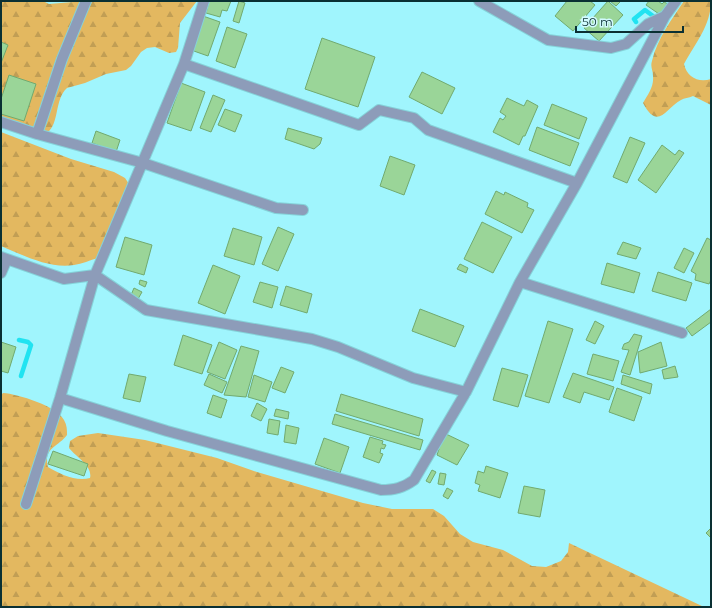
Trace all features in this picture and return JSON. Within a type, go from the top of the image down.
[{"type":"street","points":[[37,134],[62,59],[86,1]]},
{"type":"street","points":[[26,504],[60,398],[95,275],[184,64],[204,1]]},
{"type":"street","points":[[479,1],[548,40],[606,48],[618,47],[626,44],[648,24],[665,16]]},
{"type":"street","points":[[60,398],[167,431],[373,488],[394,490],[405,486],[414,480],[466,392],[520,282],[577,183],[665,16],[676,1]]},
{"type":"street","points":[[184,64],[359,125],[379,110],[406,115],[414,118],[428,130],[577,183]]},
{"type":"street","points":[[1,122],[37,134],[143,164],[276,208],[303,210]]},
{"type":"street","points":[[1,273],[4,258],[64,279],[95,275],[146,310],[312,339],[338,346],[413,378],[466,392]]},
{"type":"street","points":[[520,282],[682,332]]},
{"type":"green space","points":[[1,1],[43,1],[49,4],[85,1],[197,1],[180,23],[178,48],[176,52],[169,53],[155,47],[147,48],[141,52],[131,66],[126,70],[106,74],[85,83],[67,88],[60,99],[54,123],[47,133],[1,117]]},
{"type":"green space","points":[[684,1],[711,1],[705,26],[684,64],[685,69],[690,76],[702,80],[711,79],[711,105],[693,96],[681,100],[662,115],[657,117],[653,116],[643,103],[653,84],[651,63],[661,37]]},
{"type":"green space","points":[[1,132],[71,159],[114,172],[125,178],[129,184],[98,258],[74,265],[55,265],[27,257],[1,246]]},
{"type":"green space","points":[[3,393],[27,398],[46,406],[54,410],[64,420],[67,435],[49,452],[47,461],[48,467],[68,477],[79,479],[90,478],[87,466],[69,448],[70,441],[78,436],[98,433],[145,440],[217,458],[257,472],[363,503],[392,509],[433,509],[444,516],[460,534],[473,542],[503,550],[532,566],[546,567],[561,561],[568,552],[569,543],[704,607],[1,607],[1,395]]},
{"type":"building","points":[[209,1],[231,1],[227,11],[222,10],[220,17],[206,13]]},
{"type":"building","points":[[239,1],[245,3],[239,23],[233,21]]},
{"type":"building","points":[[567,1],[590,1],[595,5],[573,31],[555,16]]},
{"type":"building","points":[[608,1],[623,15],[599,41],[584,28]]},
{"type":"building","points":[[610,1],[621,1],[616,6]]},
{"type":"building","points":[[649,1],[658,1],[662,4],[664,2],[670,5],[662,16],[646,5]]},
{"type":"building","points":[[203,16],[220,22],[208,56],[191,50]]},
{"type":"building","points":[[227,27],[247,34],[235,68],[216,61]]},
{"type":"building","points":[[322,38],[375,57],[358,107],[305,89]]},
{"type":"building","points":[[1,42],[8,45],[1,63]]},
{"type":"building","points":[[422,72],[455,88],[442,114],[409,97]]},
{"type":"building","points":[[9,75],[36,84],[24,121],[1,114],[1,99]]},
{"type":"building","points":[[181,83],[205,92],[191,131],[167,123]]},
{"type":"building","points":[[213,95],[225,100],[211,132],[200,128]]},
{"type":"building","points":[[507,98],[524,106],[527,100],[538,106],[525,136],[523,136],[519,145],[493,132],[500,118],[503,120],[506,116],[500,112]]},
{"type":"building","points":[[552,104],[587,118],[579,139],[544,125]]},
{"type":"building","points":[[225,109],[242,115],[235,132],[218,125]]},
{"type":"building","points":[[537,127],[579,143],[570,166],[529,150]]},
{"type":"building","points":[[288,128],[322,138],[320,144],[314,149],[285,139]]},
{"type":"building","points":[[96,131],[120,140],[116,152],[92,143]]},
{"type":"building","points":[[630,137],[645,143],[627,183],[613,177]]},
{"type":"building","points":[[662,145],[675,155],[679,150],[684,153],[656,193],[638,180]]},
{"type":"building","points":[[390,156],[415,165],[404,195],[380,186]]},
{"type":"building","points":[[496,191],[504,195],[505,192],[528,203],[527,207],[534,210],[522,233],[485,214]]},
{"type":"building","points":[[482,222],[512,237],[493,273],[464,259]]},
{"type":"building","points":[[278,227],[294,234],[278,271],[262,264]]},
{"type":"building","points":[[233,228],[262,237],[254,265],[224,256]]},
{"type":"building","points":[[125,237],[152,245],[144,275],[116,267]]},
{"type":"building","points":[[707,238],[711,240],[711,280],[709,284],[695,280],[696,274],[691,271]]},
{"type":"building","points":[[623,242],[641,248],[636,259],[617,254]]},
{"type":"building","points":[[684,248],[694,253],[684,273],[674,268]]},
{"type":"building","points":[[607,263],[640,273],[634,293],[601,284]]},
{"type":"building","points":[[460,264],[468,268],[466,273],[457,269]]},
{"type":"building","points":[[213,265],[240,276],[225,314],[198,303]]},
{"type":"building","points":[[658,272],[692,283],[686,301],[652,291]]},
{"type":"building","points":[[140,280],[147,282],[145,287],[139,284]]},
{"type":"building","points":[[260,282],[278,287],[272,308],[253,302]]},
{"type":"building","points":[[286,286],[312,294],[307,313],[280,305]]},
{"type":"building","points":[[134,288],[142,292],[138,299],[131,295]]},
{"type":"building","points":[[420,309],[464,326],[455,347],[412,331]]},
{"type":"building","points":[[711,309],[711,322],[692,336],[686,328]]},
{"type":"building","points":[[548,321],[573,329],[549,403],[525,396]]},
{"type":"building","points":[[595,321],[604,326],[595,344],[586,340]]},
{"type":"building","points":[[634,334],[642,336],[630,375],[621,372],[629,350],[622,349],[624,344],[629,342]]},
{"type":"building","points":[[183,335],[212,345],[202,374],[174,365]]},
{"type":"building","points":[[1,342],[16,347],[8,373],[1,371]]},
{"type":"building","points":[[219,342],[237,350],[225,379],[207,372]]},
{"type":"building","points":[[661,342],[667,366],[640,373],[638,352]]},
{"type":"building","points":[[241,346],[259,351],[246,397],[224,395]]},
{"type":"building","points":[[593,354],[619,361],[613,381],[587,374]]},
{"type":"building","points":[[675,366],[678,377],[664,379],[662,370]]},
{"type":"building","points":[[281,367],[294,372],[285,393],[272,388]]},
{"type":"building","points":[[502,368],[528,375],[518,407],[493,400]]},
{"type":"building","points":[[573,373],[614,387],[609,400],[584,392],[580,403],[563,397]]},
{"type":"building","points":[[129,374],[146,377],[140,402],[123,398]]},
{"type":"building","points":[[209,374],[227,382],[222,393],[204,385]]},
{"type":"building","points":[[254,375],[272,382],[265,402],[248,397]]},
{"type":"building","points":[[623,375],[652,384],[650,394],[621,384]]},
{"type":"building","points":[[617,388],[642,397],[634,421],[609,412]]},
{"type":"building","points":[[341,394],[423,419],[419,436],[336,411]]},
{"type":"building","points":[[213,395],[227,400],[221,418],[207,413]]},
{"type":"building","points":[[257,403],[267,409],[261,421],[251,416]]},
{"type":"building","points":[[276,409],[289,412],[288,419],[274,416]]},
{"type":"building","points":[[335,414],[423,440],[420,450],[332,424]]},
{"type":"building","points":[[269,419],[280,421],[278,435],[267,433]]},
{"type":"building","points":[[286,425],[299,428],[296,444],[284,442]]},
{"type":"building","points":[[446,434],[469,445],[457,465],[437,455],[439,449],[437,448]]},
{"type":"building","points":[[370,437],[383,441],[382,444],[386,445],[384,449],[381,448],[380,453],[383,454],[379,463],[363,457]]},
{"type":"building","points":[[324,438],[349,447],[340,473],[315,464]]},
{"type":"building","points":[[53,451],[88,464],[84,476],[48,464]]},
{"type":"building","points":[[486,466],[508,473],[500,498],[478,491],[480,485],[475,483],[478,471],[484,473]]},
{"type":"building","points":[[432,470],[436,472],[430,483],[426,481]]},
{"type":"building","points":[[440,473],[446,474],[444,485],[438,484]]},
{"type":"building","points":[[524,486],[545,490],[540,517],[518,513]]},
{"type":"building","points":[[447,488],[453,491],[448,499],[443,496]]},
{"type":"building","points":[[711,528],[711,538],[706,533]]},
{"type":"waterway","points":[[636,22],[634,19],[645,10],[657,19]]},
{"type":"waterway","points":[[19,340],[28,342],[31,345],[21,376]]}]
